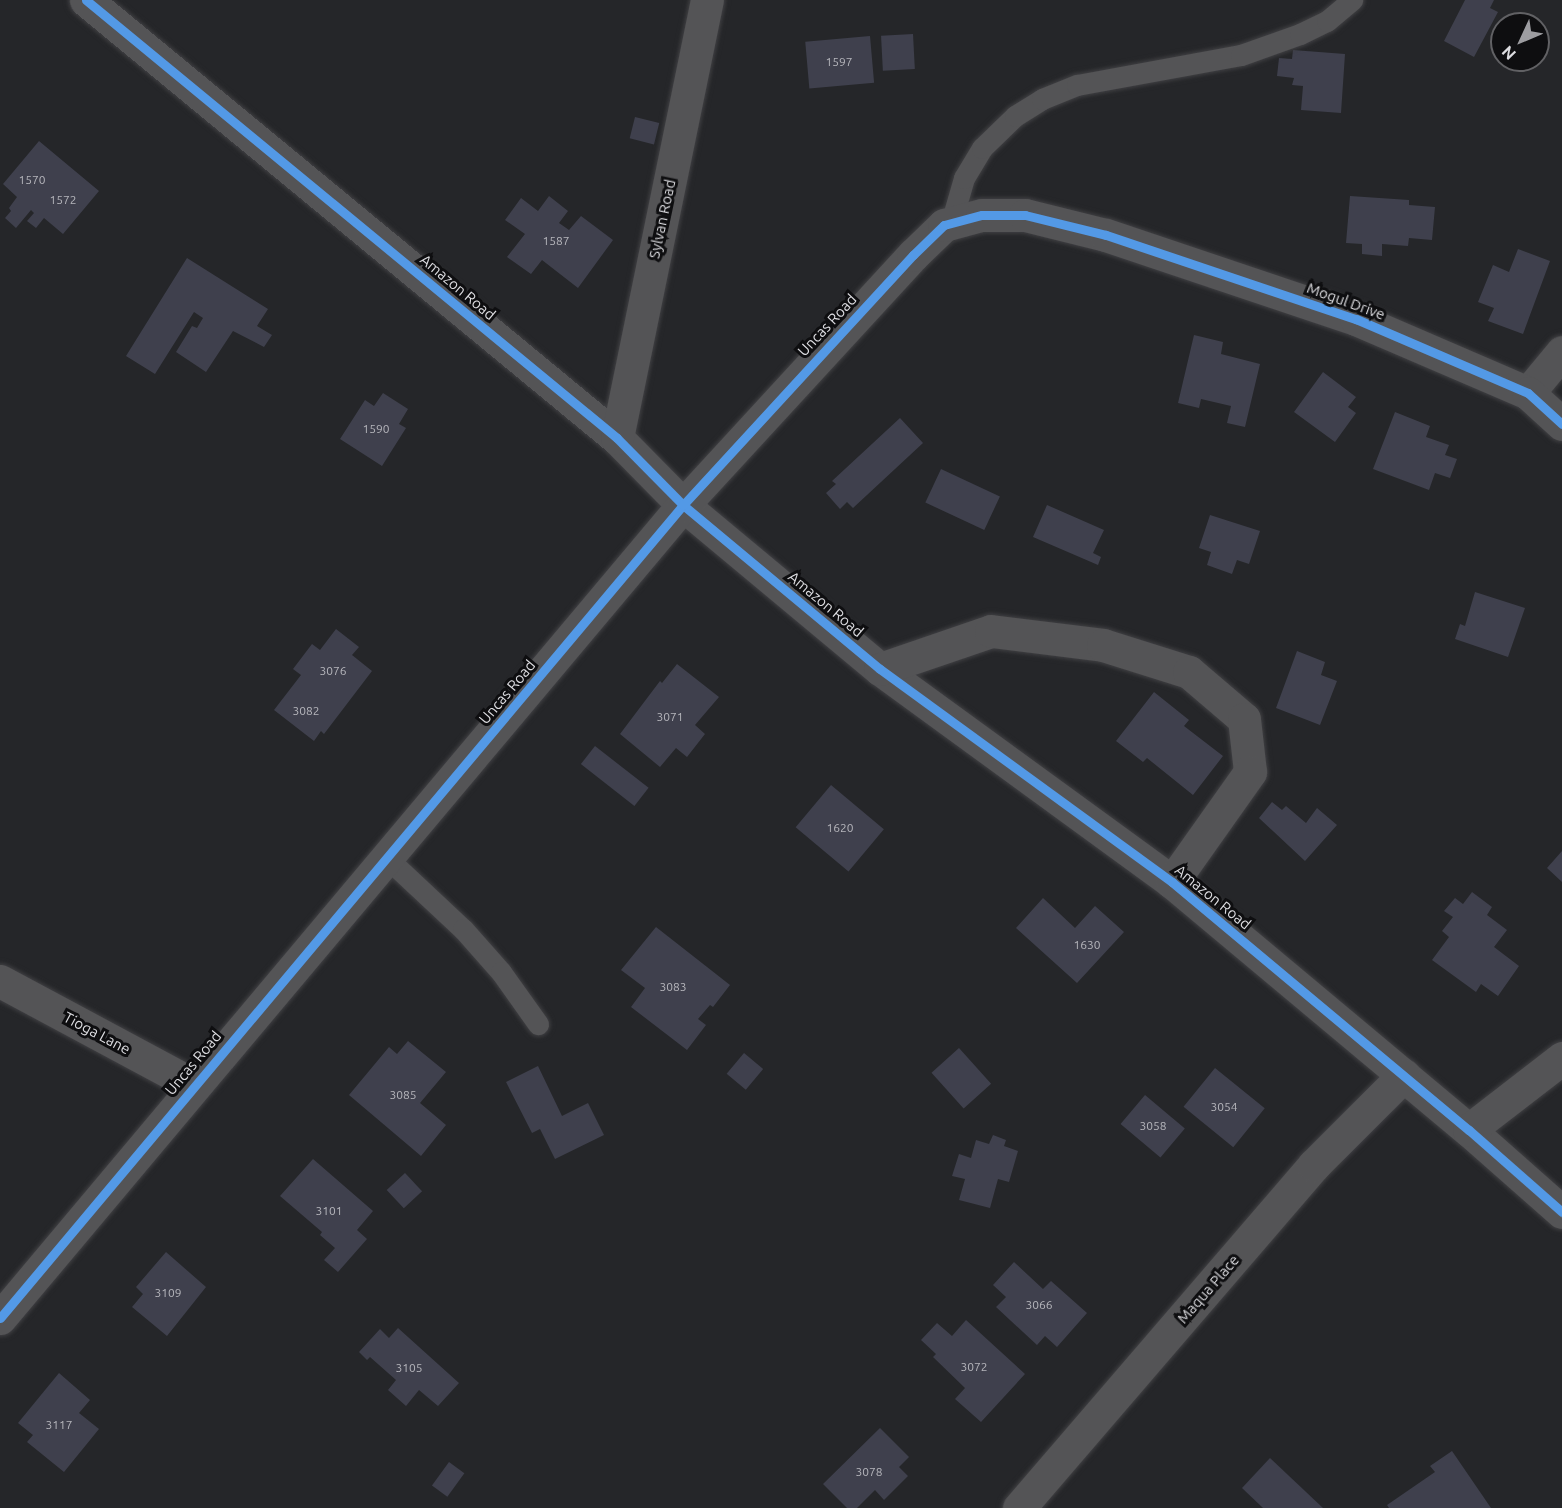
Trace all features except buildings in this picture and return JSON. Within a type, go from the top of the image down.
[{"type":"street","name":"Amazon Road","points":[[86,0],[617,438],[682,505],[880,669],[1172,882],[1470,1130],[1562,1212]]},
{"type":"street","name":"Sylvan Road","points":[[617,438],[707,0]]},
{"type":"street","name":"Uncas Road","points":[[0,1318],[682,505],[913,255],[944,225],[982,215],[1025,214],[1106,235]]},
{"type":"street","name":"Mogul Drive","points":[[1106,235],[1356,319],[1528,393],[1562,424]]},
{"type":"street","points":[[1528,393],[1562,352]]},
{"type":"street","points":[[880,669],[991,631],[1103,645],[1189,672],[1244,719],[1250,772],[1172,882]]},
{"type":"street","name":"Tioga Lane","points":[[0,981],[194,1085]]},
{"type":"street","points":[[1470,1130],[1562,1058]]},
{"type":"street","name":"Maqua Place","points":[[1019,1508],[1314,1166],[1404,1075]]},
{"type":"lane","points":[[951,223],[964,178],[982,148],[1015,116],[1042,99],[1077,85],[1240,55],[1300,34],[1327,21],[1352,0]]},
{"type":"lane","points":[[387,858],[463,929],[501,972],[538,1024]]},
{"type":"cycle path","points":[[86,0],[617,438],[683,505],[880,669],[1172,882],[1469,1130],[1562,1212]]},
{"type":"cycle path","points":[[0,1318],[683,505],[913,255],[944,225],[982,215],[1025,215],[1106,235],[1356,319],[1528,393],[1562,424]]}]
